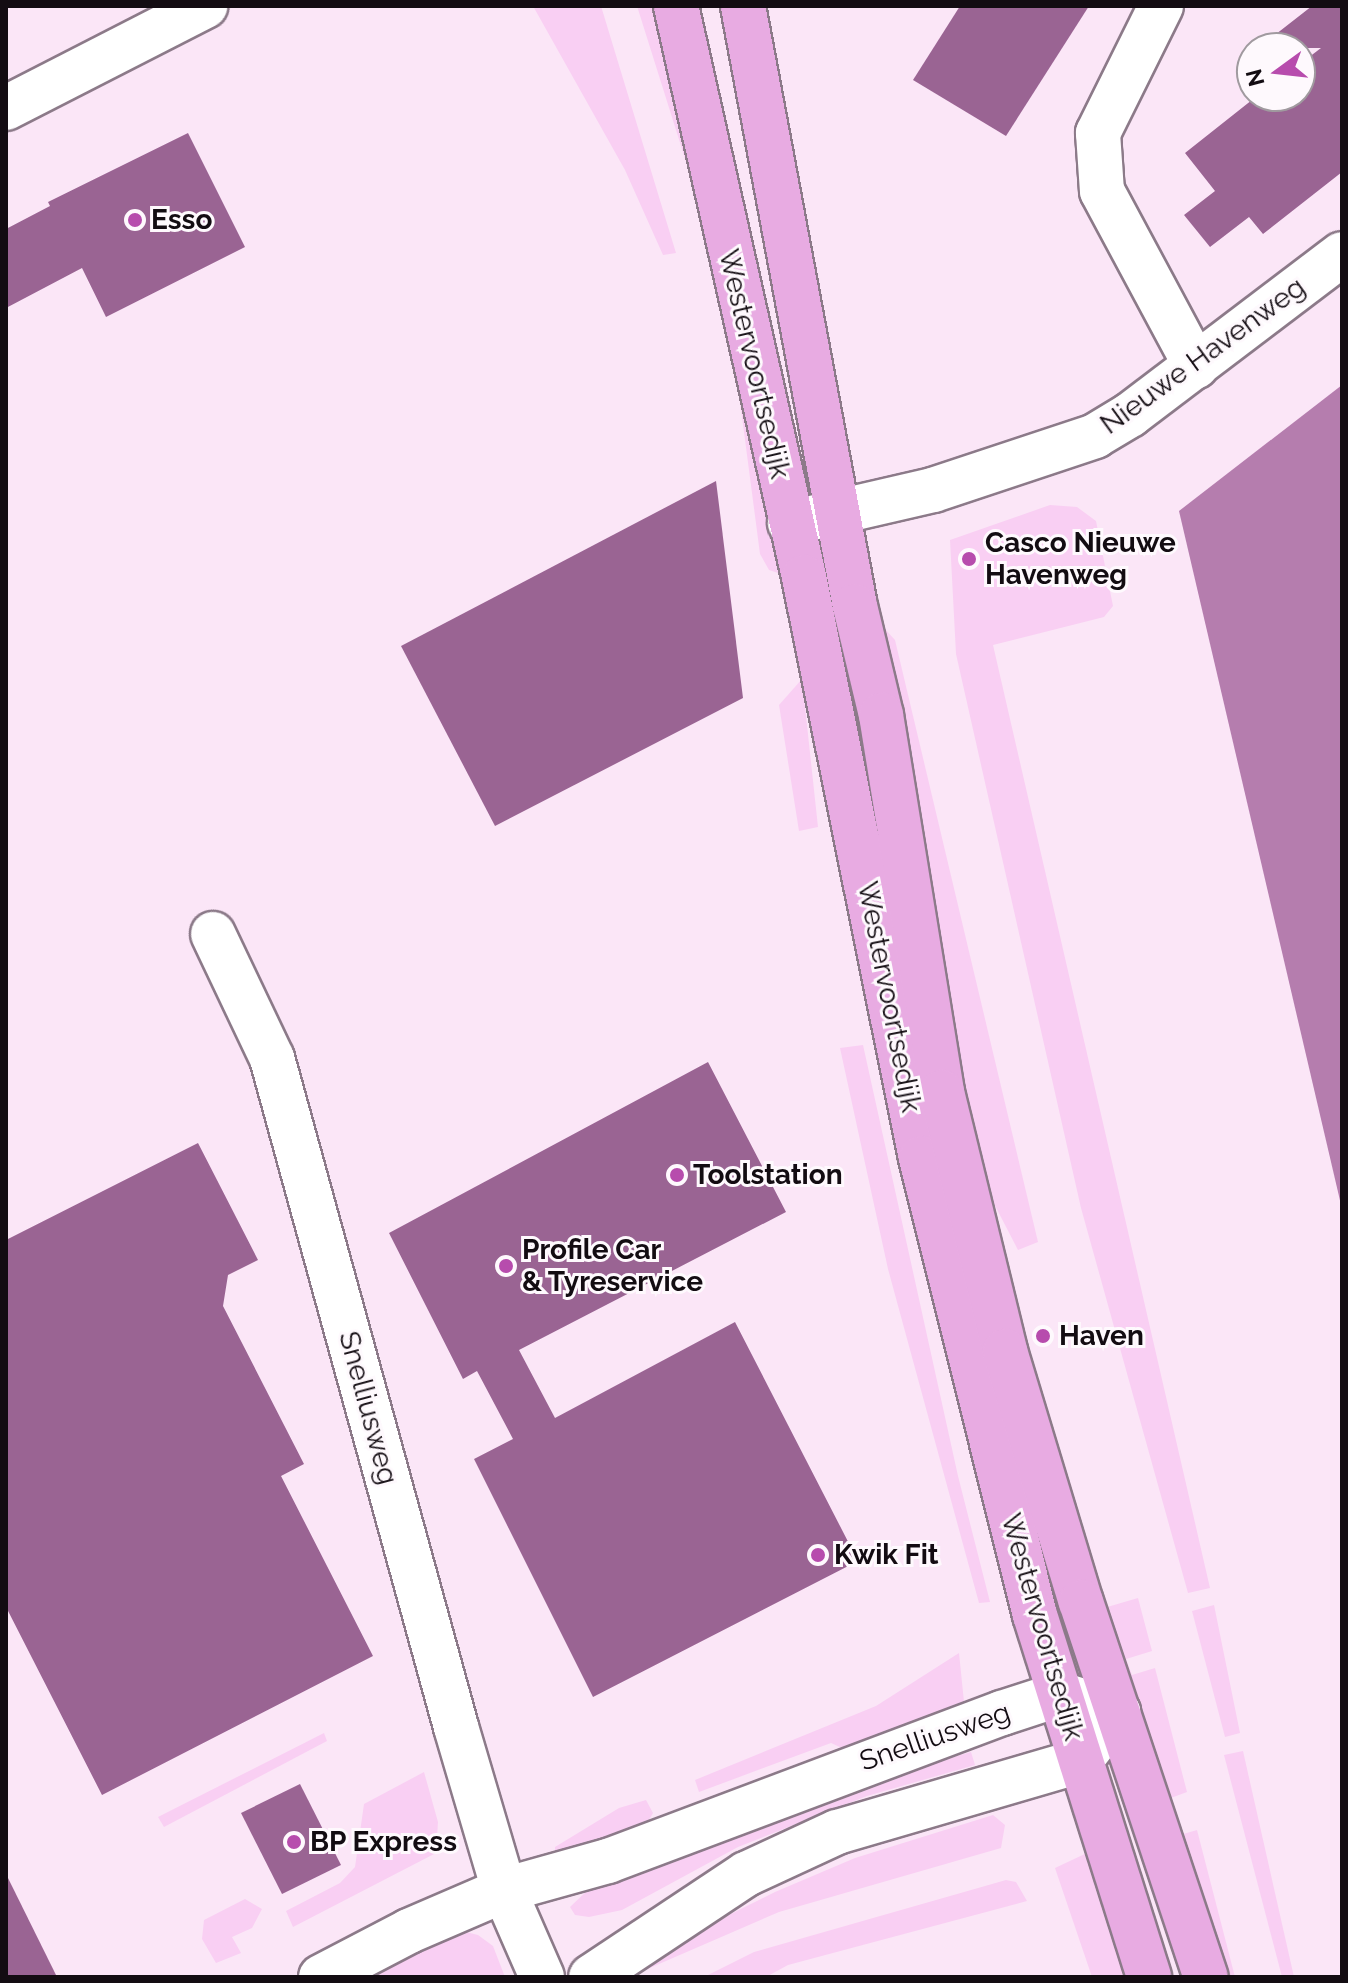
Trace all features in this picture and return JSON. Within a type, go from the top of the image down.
[{"type":"main road","name":"Westervoortsedijk","points":[[676,6],[790,523],[921,1158],[1014,1536],[1080,1761],[1149,1977]]},
{"type":"main road","name":"Westervoortsedijk","points":[[743,6],[856,510],[881,715],[942,1092],[1005,1351],[1118,1712],[1206,1977]]},
{"type":"street","points":[[6,108],[205,6]]},
{"type":"street","points":[[1161,6],[1098,133],[1102,191],[1196,366]]},
{"type":"street","name":"Nieuwe Havenweg","points":[[790,523],[856,510],[1083,441],[1130,415],[1342,254]]},
{"type":"street","name":"Snelliusweg","points":[[213,934],[272,1058],[504,1890],[542,1977]]},
{"type":"street","points":[[591,1977],[746,1874],[837,1832],[1080,1761],[1118,1712],[1060,1694]]},
{"type":"street","name":"Snelliusweg","points":[[321,1977],[504,1890],[608,1861],[816,1779],[1060,1694]]},
{"type":"shaded area","points":[[533,6],[601,6],[676,253],[663,255],[625,170]]},
{"type":"shaded area","points":[[637,6],[662,6],[781,574],[769,570],[760,554],[736,371],[716,281],[693,184]]},
{"type":"shaded area","points":[[1342,385],[1342,1209],[1179,511]]},
{"type":"shaded area","points":[[1050,505],[1077,507],[1096,521],[1113,606],[1104,617],[993,645],[1210,1588],[1188,1593],[1081,1208],[956,654],[950,540]]},
{"type":"shaded area","points":[[884,628],[895,640],[1038,1242],[1018,1250],[974,1165],[877,642]]},
{"type":"shaded area","points":[[802,679],[818,827],[799,831],[779,705]]},
{"type":"shaded area","points":[[863,1045],[958,1476],[990,1602],[979,1603],[888,1269],[840,1048]]},
{"type":"shaded area","points":[[1138,1598],[1152,1651],[1126,1659],[1132,1675],[1155,1668],[1187,1792],[1160,1802],[1097,1610]]},
{"type":"shaded area","points":[[1214,1605],[1240,1733],[1225,1737],[1192,1611]]},
{"type":"shaded area","points":[[959,1653],[964,1702],[956,1713],[855,1754],[831,1743],[699,1792],[695,1780],[876,1706]]},
{"type":"shaded area","points":[[324,1733],[327,1741],[164,1827],[158,1817]]},
{"type":"shaded area","points":[[1243,1751],[1294,1977],[1282,1977],[1224,1755]]},
{"type":"shaded area","points":[[971,1752],[975,1765],[867,1796],[738,1847],[622,1910],[589,1917],[575,1915],[570,1907],[592,1886],[855,1785]]},
{"type":"shaded area","points":[[424,1772],[438,1822],[436,1853],[293,1927],[286,1911],[340,1883],[355,1867],[364,1804]]},
{"type":"shaded area","points":[[646,1800],[653,1813],[637,1840],[555,1854],[555,1847],[619,1808]]},
{"type":"shaded area","points":[[993,1815],[1005,1825],[1001,1848],[779,1912],[629,1977],[634,1962],[775,1892],[855,1858]]},
{"type":"shaded area","points":[[1197,1830],[1235,1977],[1219,1977],[1173,1837]]},
{"type":"shaded area","points":[[1089,1852],[1137,1977],[1092,1977],[1055,1868]]},
{"type":"shaded area","points":[[1006,1880],[1016,1882],[1027,1901],[788,1965],[766,1977],[704,1977],[754,1952]]},
{"type":"shaded area","points":[[245,1899],[262,1909],[252,1928],[232,1937],[241,1953],[216,1963],[202,1939],[204,1920]]},
{"type":"shaded area","points":[[458,1930],[478,1935],[493,1946],[505,1977],[353,1977]]},
{"type":"building","points":[[960,6],[1089,6],[1006,136],[913,80]]},
{"type":"building","points":[[1312,6],[1342,6],[1342,172],[1263,234],[1249,217],[1210,247],[1184,215],[1215,191],[1185,153],[1237,112],[1316,112],[1316,52],[1321,48],[1316,48],[1316,32],[1279,32]]},
{"type":"building","points":[[188,133],[245,247],[106,317],[82,268],[6,308],[6,229],[50,206],[48,202]]},
{"type":"building","points":[[716,481],[743,698],[495,826],[401,646]]},
{"type":"building","points":[[708,1062],[786,1212],[519,1350],[555,1418],[735,1322],[858,1561],[593,1697],[474,1459],[513,1439],[477,1371],[463,1379],[389,1233]]},
{"type":"building","points":[[198,1143],[258,1260],[228,1275],[223,1306],[304,1464],[281,1476],[373,1656],[102,1795],[6,1607],[6,1240]]},
{"type":"building","points":[[300,1784],[341,1865],[282,1894],[241,1813]]},
{"type":"building","points":[[6,1874],[57,1977],[6,1977]]},
{"type":"place","name":"Esso","points":[[135,220]]},
{"type":"place","name":"Casco Nieuwe Havenweg","points":[[969,559]]},
{"type":"place","name":"Toolstation","points":[[677,1175]]},
{"type":"place","name":"Profile Car & Tyreservice","points":[[506,1266]]},
{"type":"place","name":"Haven","points":[[1043,1336]]},
{"type":"place","name":"Kwik Fit","points":[[818,1555]]},
{"type":"place","name":"BP Express","points":[[294,1842]]}]
